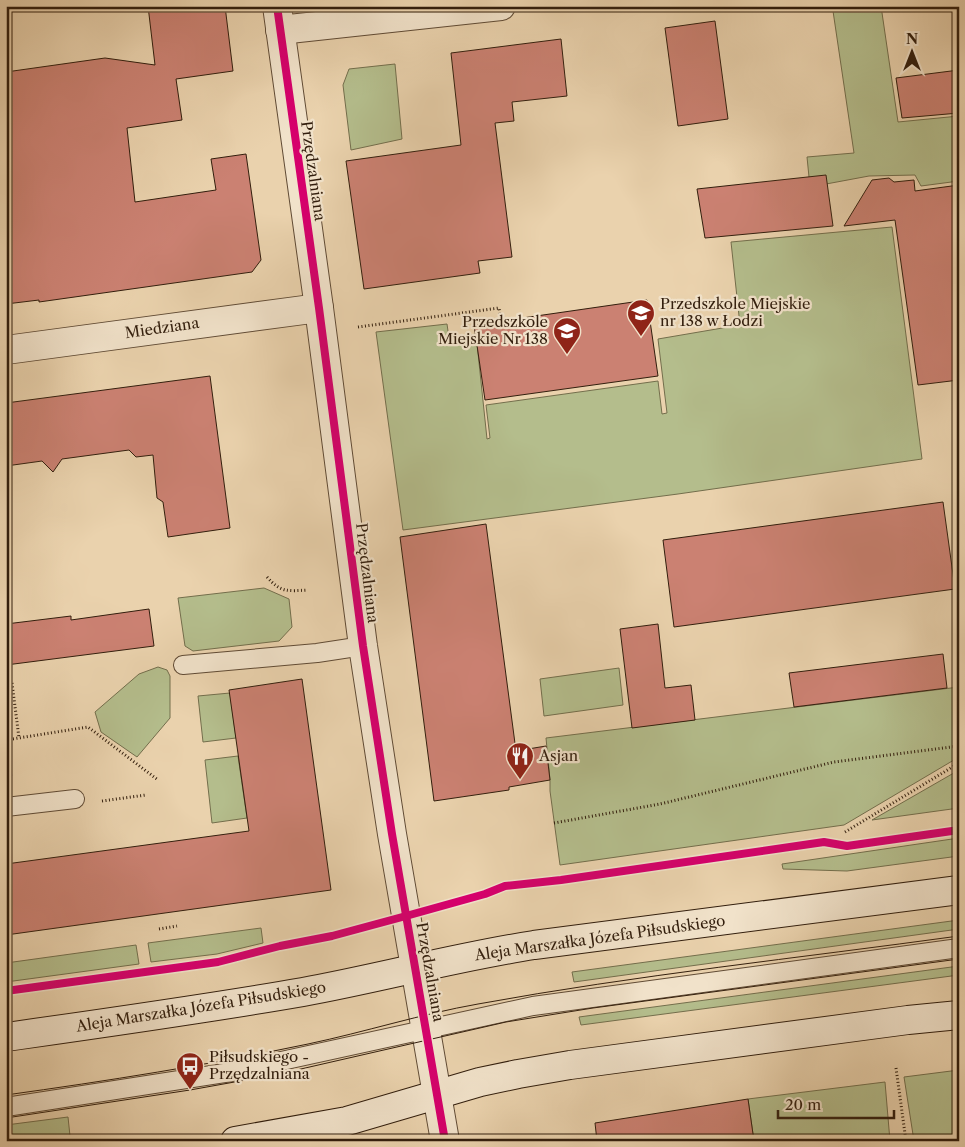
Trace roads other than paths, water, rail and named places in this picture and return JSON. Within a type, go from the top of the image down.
[{"type":"main road","points":[[278,18],[501,6]]},
{"type":"main road","name":"Przędzalniana","points":[[278,18],[319,308],[363,646],[392,834],[445,1141]]},
{"type":"main road","name":"Miedziana","points":[[6,350],[319,308]]},
{"type":"main road","name":"Aleja Marszałka Józefa Piłsudskiego","points":[[6,1037],[270,998],[500,950],[959,890]]},
{"type":"main road","points":[[235,1141],[347,1121],[376,1114],[437,1094],[518,1074],[570,1065],[908,1020],[959,1015]]},
{"type":"lane","points":[[182,665],[317,653],[363,646]]},
{"type":"lane","points":[[6,807],[75,799]]},
{"type":"lane","points":[[6,1107],[231,1072],[426,1028],[592,996],[959,948]]},
{"type":"tram line","points":[[6,1095],[120,1078],[270,1052],[457,1008],[538,994],[959,936]]},
{"type":"tram line","points":[[6,1118],[190,1090],[279,1074],[506,1022],[593,1008],[959,959]]},
{"type":"place","name":"Przedszkole Miejskie nr 138 w Łodzi","points":[[641,337]]},
{"type":"place","name":"Przedszkole Miejskie Nr 138","points":[[567,355]]},
{"type":"place","name":"Asjan","points":[[520,780]]},
{"type":"place","name":"Piłsudskiego - Przędzalniana","points":[[190,1090]]}]
